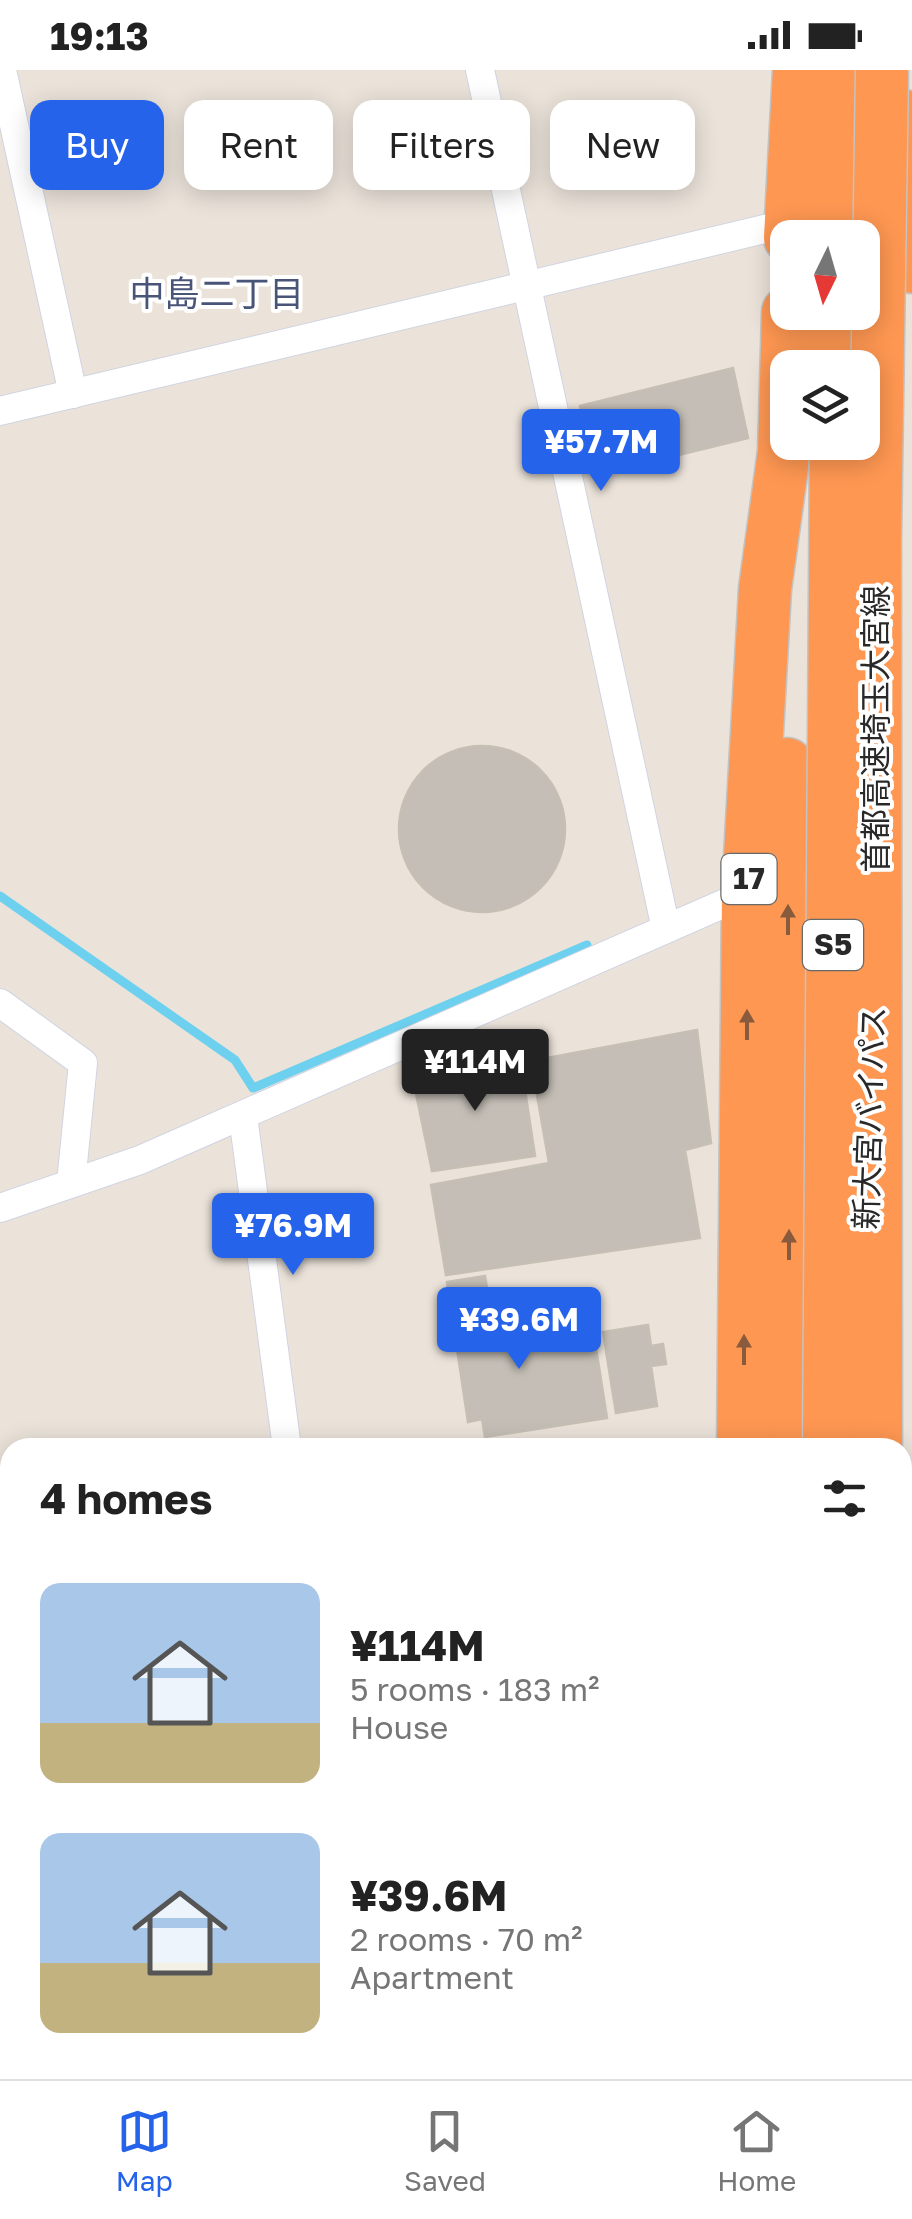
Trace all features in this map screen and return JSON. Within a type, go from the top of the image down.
[{"type":"highway","points":[[798,70],[809,220]]},
{"type":"highway","points":[[811,220],[819,70]]},
{"type":"highway","points":[[812,220],[839,70]]},
{"type":"highway","name":"首都高速埼玉大宮線","points":[[876,1438],[875,541],[882,70]]},
{"type":"highway","points":[[905,93],[912,267]]},
{"type":"highway","name":"新大宮バイパス","points":[[864,1438],[866,1245],[905,93]]},
{"type":"highway","name":"17","points":[[744,1438],[748,893],[765,589],[800,460]]},
{"type":"highway","points":[[789,1438],[788,844],[803,460]]},
{"type":"highway","name":"新大宮バイパス","points":[[804,460],[833,1438]]},
{"type":"highway","name":"首都高速埼玉大宮線","points":[[833,1438],[836,460]]},
{"type":"street","points":[[2,70],[73,394]]},
{"type":"street","points":[[480,70],[666,929]]},
{"type":"street","points":[[0,411],[527,285],[770,241]]},
{"type":"street","points":[[0,1208],[140,1160],[748,893]]},
{"type":"street","points":[[0,1003],[82,1062],[71,1184]]},
{"type":"street","points":[[243,1116],[285,1438]]},
{"type":"building","points":[[733,368],[748,438],[597,475],[580,406]]},
{"type":"building","points":[[482,746],[514,752],[541,770],[559,797],[565,829],[559,861],[541,888],[514,906],[482,912],[450,906],[423,888],[405,861],[399,829],[405,797],[423,770],[450,752]]},
{"type":"building","points":[[697,1030],[711,1143],[685,1150],[700,1238],[446,1275],[431,1185],[549,1163],[531,1061]]},
{"type":"building","points":[[520,1057],[535,1156],[432,1171],[412,1074]]},
{"type":"building","points":[[485,1276],[496,1344],[560,1334],[563,1353],[596,1348],[607,1418],[485,1437],[482,1419],[468,1422],[447,1282]]},
{"type":"building","points":[[648,1325],[651,1346],[663,1344],[666,1364],[651,1366],[657,1406],[616,1413],[603,1332]]},
{"type":"waterway","points":[[0,896],[235,1060],[253,1088],[587,945]]},
{"type":"district","name":"中島二丁目","points":[[217,294]]}]
